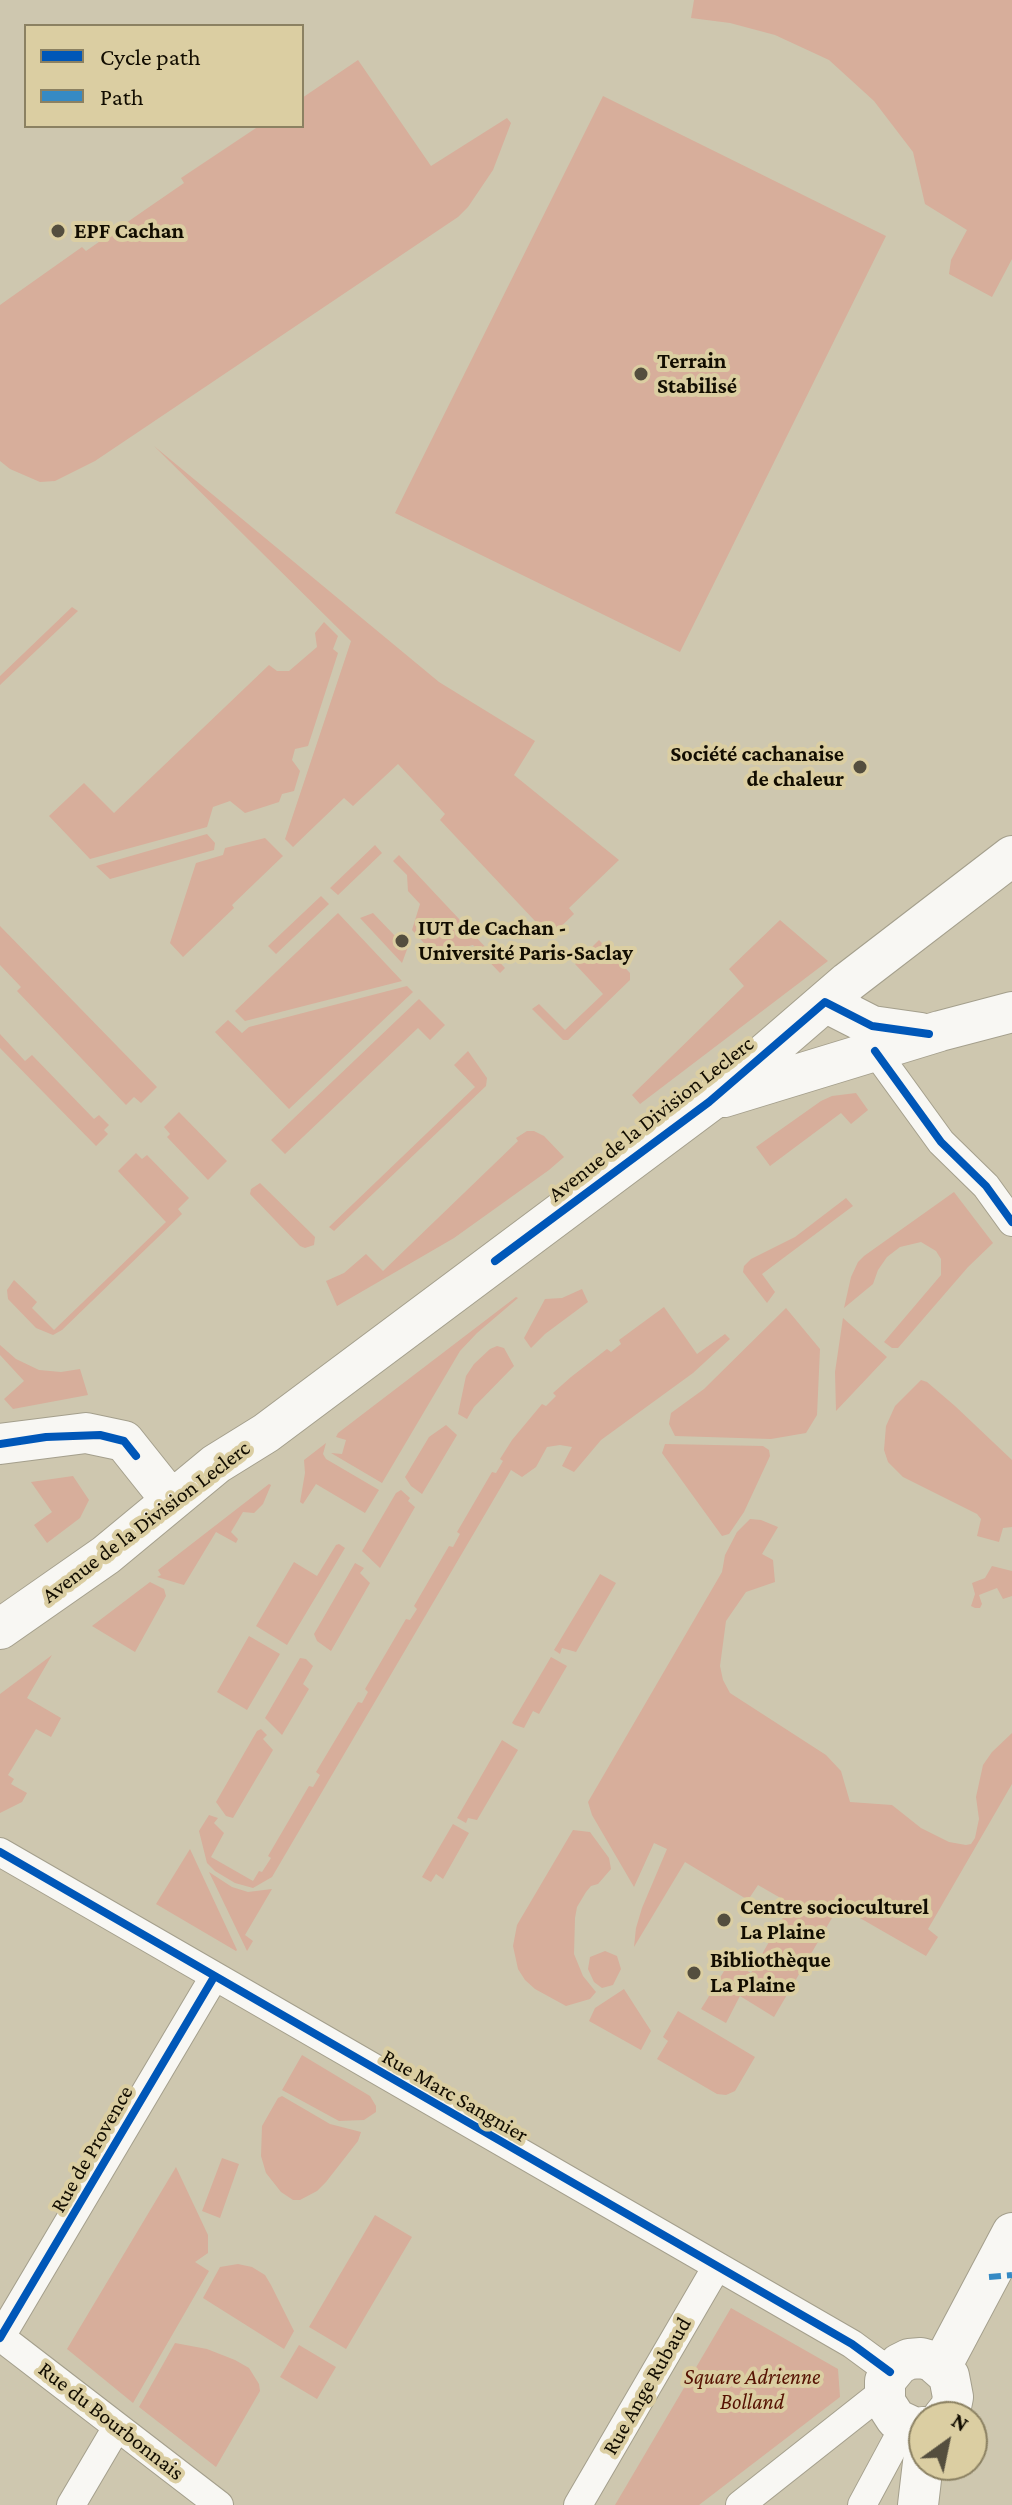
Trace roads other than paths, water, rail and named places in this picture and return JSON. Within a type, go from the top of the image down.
[{"type":"main road","name":"Avenue de la Division Leclerc","points":[[0,1629],[106,1555],[216,1464],[266,1433],[709,1102],[837,992],[1012,856]]},
{"type":"main road","points":[[837,992],[872,1026],[929,1034]]},
{"type":"main road","points":[[709,1102],[929,1034],[1012,1012]]},
{"type":"main road","points":[[0,1444],[86,1433],[124,1441],[171,1500]]},
{"type":"main road","points":[[941,2367],[1000,2276],[1012,2233]]},
{"type":"main road","points":[[908,2427],[889,2412],[887,2382],[899,2364],[921,2358],[941,2367],[949,2376],[952,2401]]},
{"type":"main road","points":[[918,2481],[918,2505]]},
{"type":"street","points":[[875,1051],[941,1142],[986,1186],[1012,1222]]},
{"type":"street","name":"Rue Marc Sangnier","points":[[3,1862],[214,1977],[852,2344],[887,2382]]},
{"type":"street","name":"Rue de Provence","points":[[1,2338],[214,1977]]},
{"type":"street","name":"Rue Ange Rubaud","points":[[578,2505],[716,2268]]},
{"type":"street","name":"Rue du Bourbonnais","points":[[1,2338],[219,2505]]},
{"type":"street","points":[[740,2505],[887,2382]]},
{"type":"street","points":[[71,2505],[117,2427]]},
{"type":"street","points":[[862,2505],[908,2448]]},
{"type":"place","name":"EPF Cachan","points":[[58,231]]},
{"type":"place","name":"Terrain Stabilisé","points":[[641,374]]},
{"type":"place","name":"Société cachanaise de chaleur","points":[[860,767]]},
{"type":"place","name":"IUT de Cachan - Université Paris-Saclay","points":[[402,941]]},
{"type":"place","name":"Centre socioculturel La Plaine","points":[[724,1920]]},
{"type":"place","name":"Bibliothèque La Plaine","points":[[694,1973]]},
{"type":"park label","name":"Square Adrienne Bolland","points":[[752,2390]]}]
